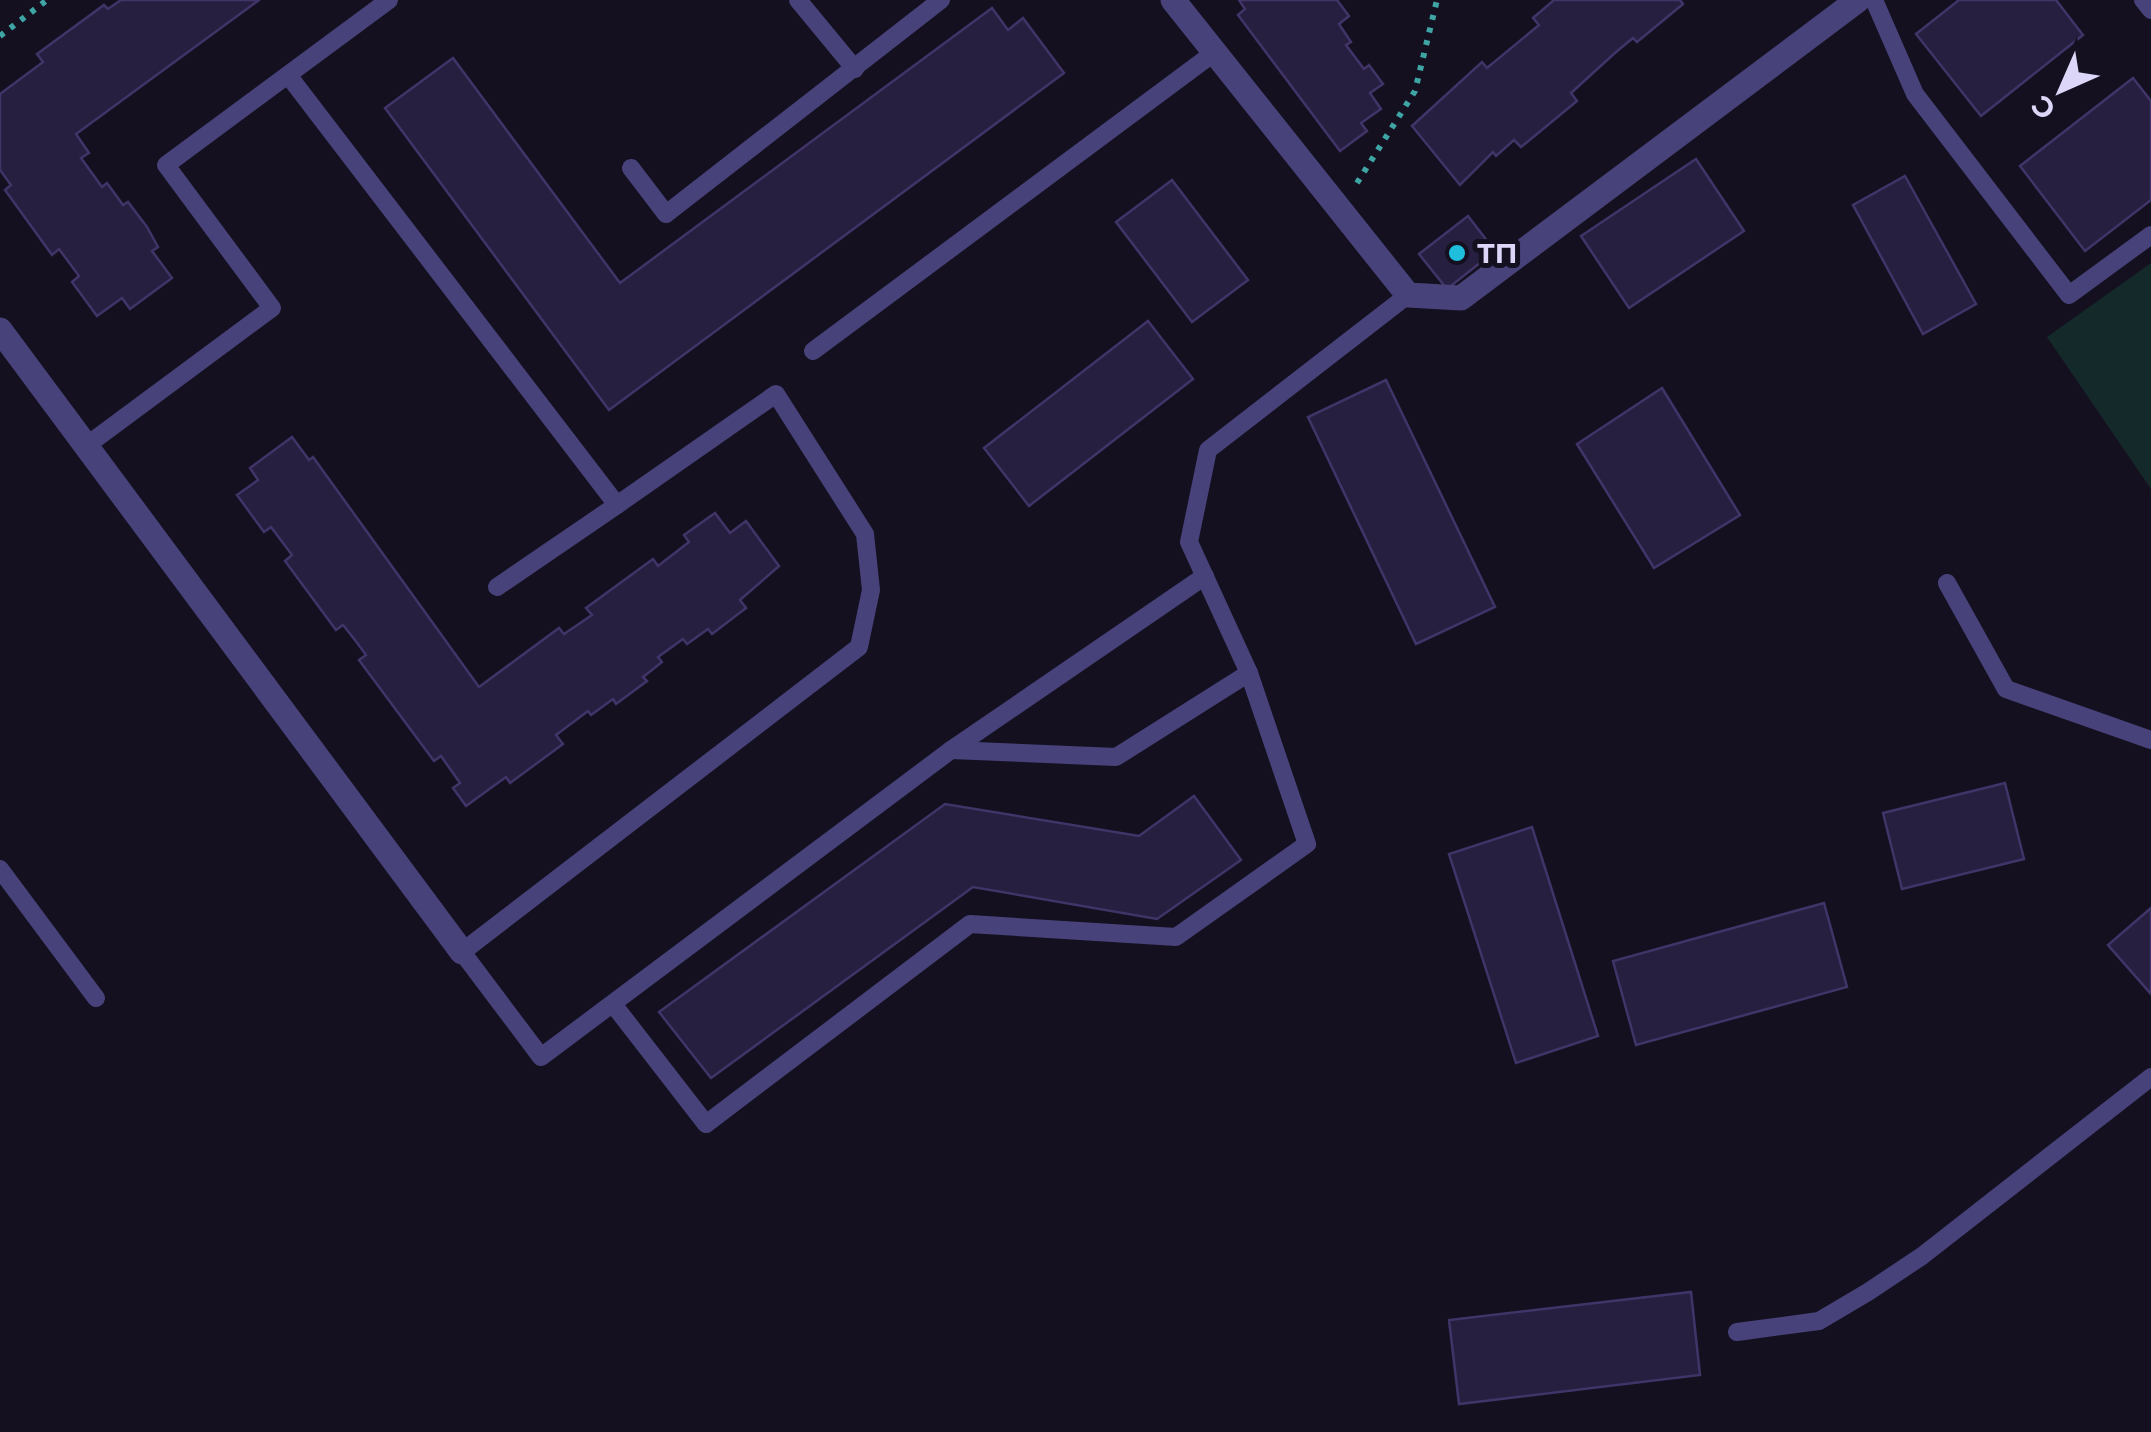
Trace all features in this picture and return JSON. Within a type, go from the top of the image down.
[{"type":"street","points":[[1173,0],[1408,295],[1462,298],[1858,0]]},
{"type":"street","points":[[0,330],[462,952]]},
{"type":"lane","points":[[86,446],[272,308],[166,165],[389,0]]},
{"type":"lane","points":[[798,0],[854,69]]},
{"type":"lane","points":[[631,168],[666,214],[941,0]]},
{"type":"lane","points":[[1874,0],[1915,94],[2069,295],[2151,235]]},
{"type":"lane","points":[[2143,0],[2151,10]]},
{"type":"lane","points":[[813,351],[1215,52]]},
{"type":"lane","points":[[288,75],[617,505]]},
{"type":"lane","points":[[612,1004],[706,1124],[970,924],[1176,938],[1307,844],[1250,673],[1189,542],[1208,450],[1408,295]]},
{"type":"lane","points":[[496,587],[776,394],[865,534],[871,590],[860,647],[462,952],[541,1058],[951,750],[1205,576]]},
{"type":"lane","points":[[1947,583],[2006,689],[2151,740]]},
{"type":"lane","points":[[951,750],[1116,757],[1250,673]]},
{"type":"lane","points":[[0,869],[96,998]]},
{"type":"lane","points":[[1736,1332],[1820,1320],[1868,1292],[1922,1256],[2151,1077]]},
{"type":"path","points":[[0,36],[47,0]]},
{"type":"path","points":[[1340,209],[1415,91],[1438,0]]},
{"type":"green space","points":[[2151,263],[2151,489],[2047,337]]},
{"type":"building","points":[[121,0],[259,0],[76,134],[89,153],[81,158],[102,187],[107,183],[147,227],[158,247],[152,251],[172,278],[130,309],[122,298],[97,316],[72,282],[79,276],[59,249],[52,255],[5,190],[11,185],[0,170],[0,94],[43,62],[37,54],[104,5],[108,9]]},
{"type":"building","points":[[1239,0],[1337,0],[1349,16],[1339,24],[1351,42],[1346,45],[1364,69],[1369,65],[1383,84],[1370,93],[1381,109],[1361,123],[1367,131],[1340,151],[1238,15],[1245,9]]},
{"type":"building","points":[[1554,0],[1680,0],[1683,4],[1637,42],[1633,38],[1616,52],[1571,93],[1577,101],[1521,147],[1514,140],[1496,156],[1493,152],[1460,185],[1412,126],[1482,62],[1487,68],[1539,25],[1533,18]]},
{"type":"building","points":[[1959,0],[2056,0],[2083,35],[1981,116],[1916,34]]},
{"type":"building","points":[[992,8],[1008,30],[1023,18],[1064,73],[609,410],[385,108],[453,58],[620,283]]},
{"type":"building","points":[[2133,78],[2151,101],[2151,200],[2085,251],[2020,166]]},
{"type":"building","points":[[1696,159],[1744,231],[1629,308],[1581,236]]},
{"type":"building","points":[[1905,176],[1976,304],[1923,334],[1853,205]]},
{"type":"building","points":[[1172,180],[1248,280],[1192,322],[1116,222]]},
{"type":"building","name":"ТП","points":[[1468,216],[1495,251],[1447,289],[1419,254]]},
{"type":"building","points":[[1148,321],[1193,379],[1029,506],[984,448]]},
{"type":"building","points":[[1386,380],[1495,607],[1416,644],[1308,417]]},
{"type":"building","points":[[1662,388],[1740,515],[1654,568],[1577,444]]},
{"type":"building","points":[[292,437],[309,460],[313,457],[479,687],[559,628],[564,634],[592,615],[586,608],[653,559],[658,566],[689,542],[684,535],[715,513],[730,533],[746,521],[779,566],[740,600],[746,608],[712,634],[708,629],[687,644],[683,639],[658,657],[662,662],[643,677],[647,681],[616,704],[613,699],[591,715],[588,711],[556,735],[563,744],[510,783],[506,777],[466,806],[453,788],[460,783],[441,756],[434,761],[359,660],[366,655],[355,640],[343,625],[336,630],[285,561],[292,555],[271,527],[264,532],[237,495],[258,480],[250,468]]},
{"type":"building","points":[[2005,783],[2024,859],[1902,889],[1883,813]]},
{"type":"building","points":[[1194,796],[1241,860],[1157,919],[973,887],[711,1078],[659,1012],[945,804],[1139,836]]},
{"type":"building","points":[[1532,827],[1598,1036],[1516,1063],[1449,854]]},
{"type":"building","points":[[1824,903],[1847,987],[1636,1045],[1613,961]]},
{"type":"building","points":[[2151,908],[2151,994],[2108,945]]},
{"type":"building","points":[[1691,1292],[1700,1375],[1459,1404],[1449,1320]]},
{"type":"place","name":"ТП","points":[[1457,253]]}]
